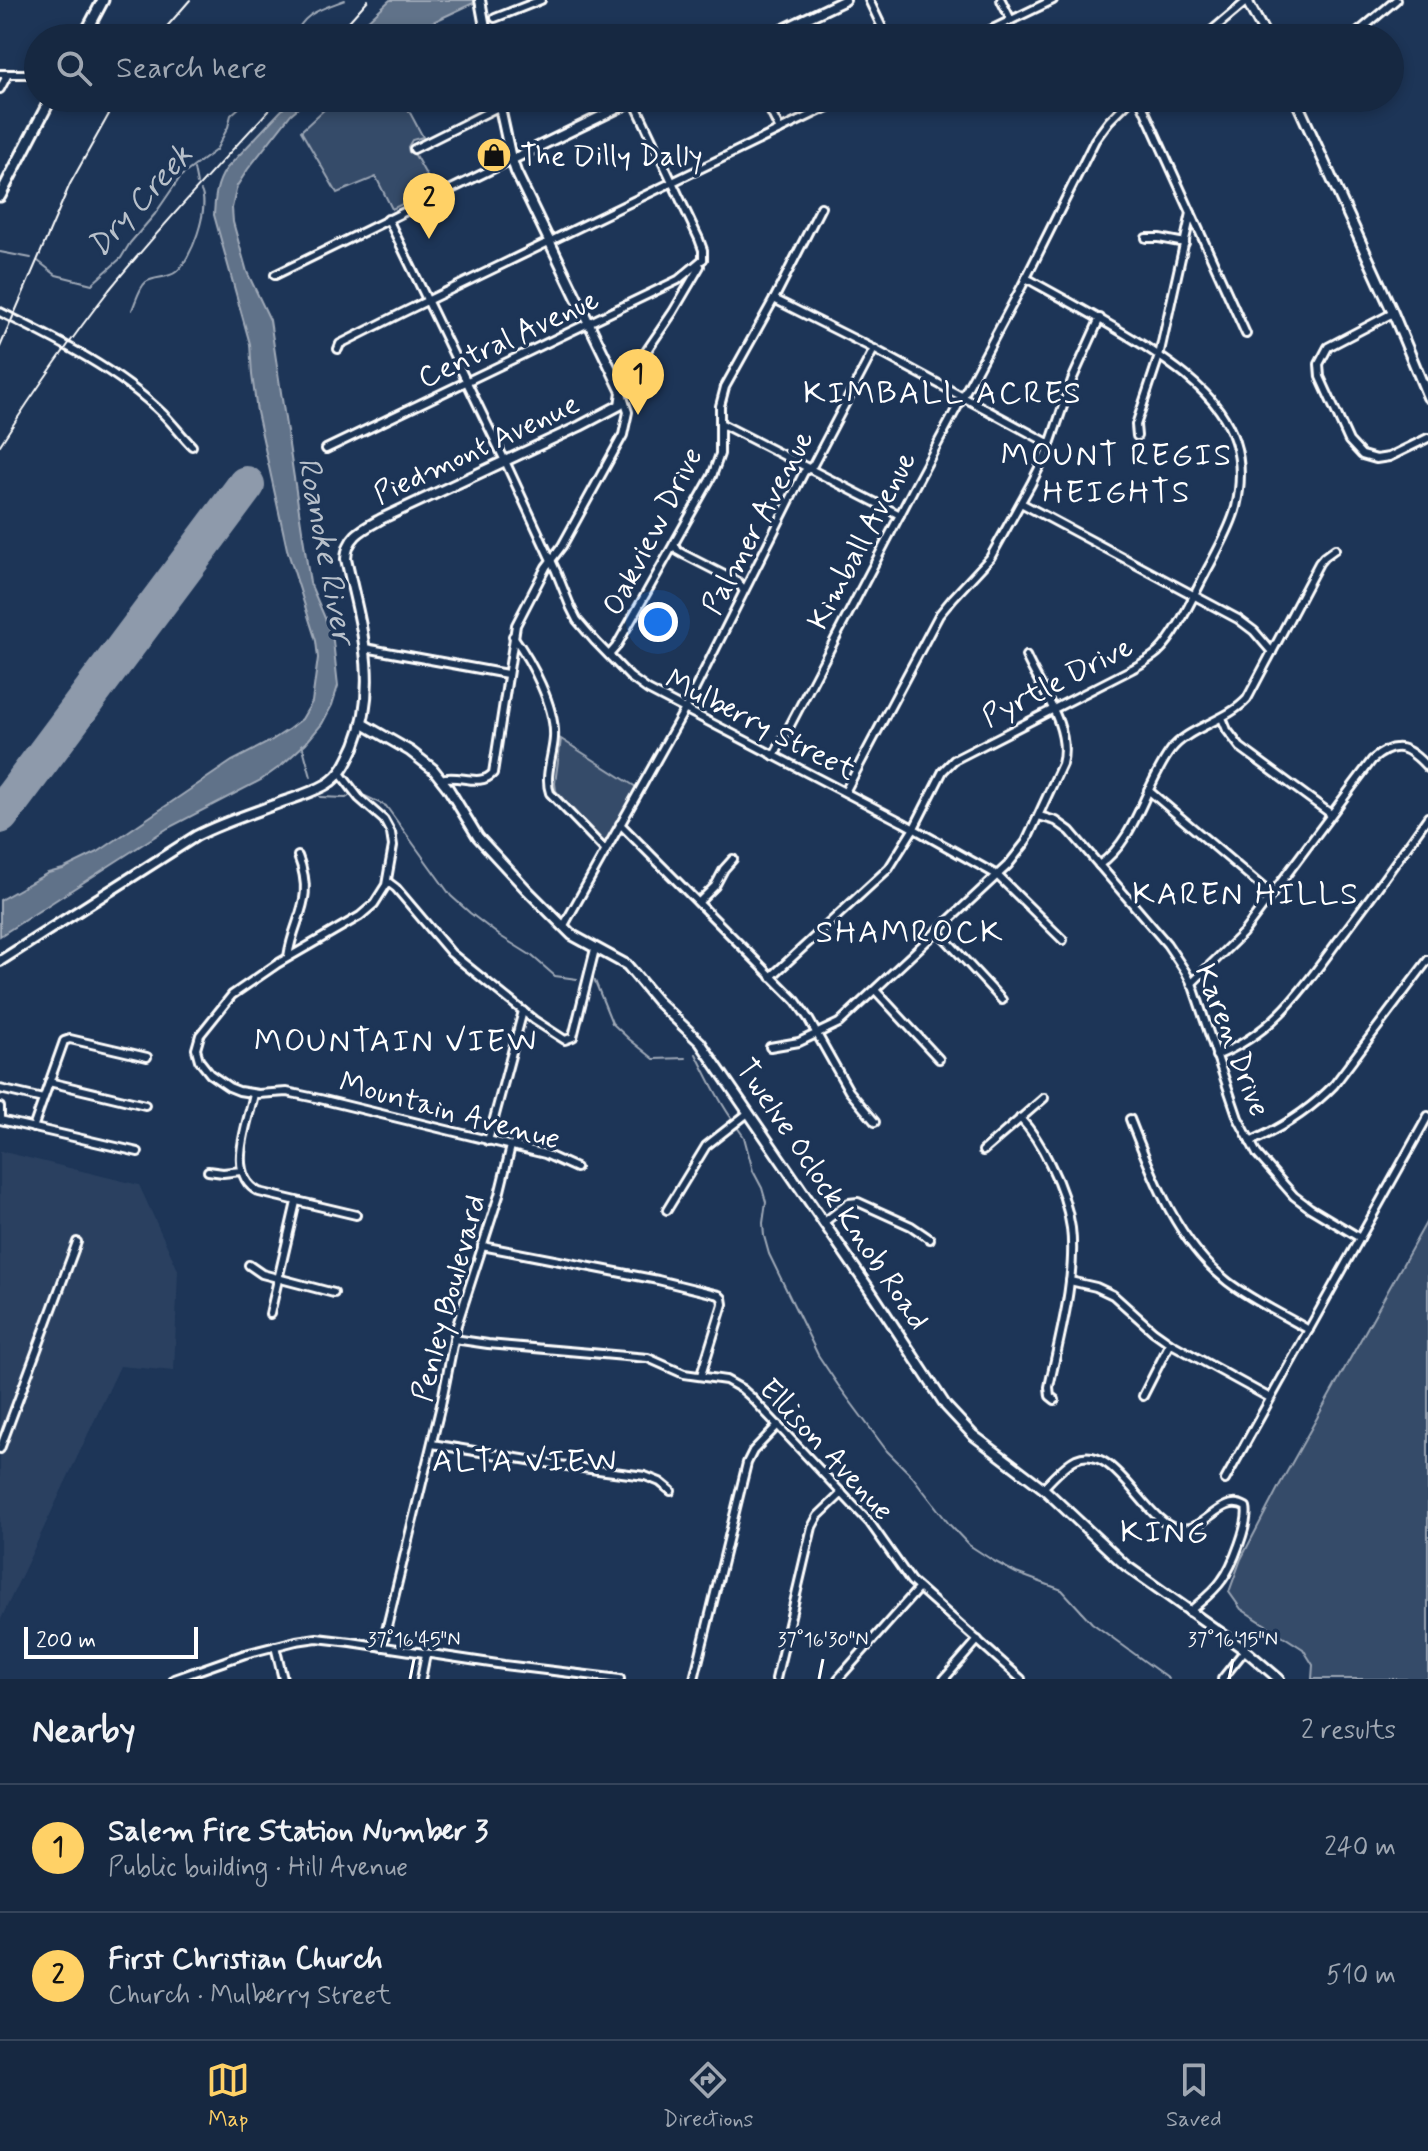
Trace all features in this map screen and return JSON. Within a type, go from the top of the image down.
[{"type":"main road","points":[[90,24],[103,0]]},
{"type":"main road","points":[[1,190],[43,112]]},
{"type":"street","points":[[480,0],[484,24]]},
{"type":"street","points":[[495,18],[541,0]]},
{"type":"street","points":[[794,24],[845,0]]},
{"type":"street","points":[[869,0],[880,24]]},
{"type":"street","points":[[1001,0],[1011,20]]},
{"type":"street","points":[[1003,24],[1053,0]]},
{"type":"street","points":[[1368,24],[1396,0]]},
{"type":"street","points":[[1220,24],[1248,1],[1260,24]]},
{"type":"street","points":[[0,89],[4,74]]},
{"type":"street","points":[[414,149],[481,112]]},
{"type":"street","points":[[441,779],[450,776],[486,780],[493,773],[518,620],[623,435],[628,412],[619,385],[548,243],[511,160],[501,112]]},
{"type":"street","points":[[275,275],[609,112]]},
{"type":"street","points":[[619,385],[626,381],[669,318],[703,259],[699,239],[642,112]]},
{"type":"street","points":[[771,112],[780,130]]},
{"type":"street","points":[[338,349],[340,344],[817,112]]},
{"type":"street","name":"Kimball Avenue","points":[[774,756],[1026,278],[1095,140],[1118,112]]},
{"type":"street","points":[[1145,112],[1246,334]]},
{"type":"street","points":[[1301,112],[1428,397]]},
{"type":"street","name":"Oakview Drive","points":[[609,655],[718,462],[722,396],[726,384],[821,207]]},
{"type":"street","points":[[1137,436],[1136,425],[1159,356],[1191,213]]},
{"type":"street","name":"Mulberry Street","points":[[388,219],[505,461],[577,620],[609,655],[639,684],[997,875],[1063,940]]},
{"type":"street","points":[[1146,238],[1185,243]]},
{"type":"street","name":"Central Avenue","points":[[326,449],[678,280],[703,259]]},
{"type":"street","name":"Pyrtle Drive","points":[[771,977],[880,878],[897,857],[943,771],[954,760],[1149,659],[1172,635],[1234,516],[1239,486],[1238,456],[1228,425],[1209,396],[1159,356],[1100,318],[1026,278]]},
{"type":"street","points":[[774,299],[964,396],[1050,444]]},
{"type":"street","points":[[0,312],[114,375],[162,413],[192,446]]},
{"type":"street","points":[[1393,313],[1328,347],[1319,364],[1320,377],[1349,441],[1362,455],[1376,459],[1389,457],[1428,438]]},
{"type":"street","points":[[845,792],[939,615],[985,566],[1021,503],[1050,444],[1072,380],[1100,318]]},
{"type":"street","name":"Palmer Avenue","points":[[563,927],[685,709],[804,472],[819,454],[874,349]]},
{"type":"street","name":"Piedmont Avenue","points":[[365,648],[346,559],[349,544],[357,533],[617,408],[623,397]]},
{"type":"street","points":[[720,423],[900,515]]},
{"type":"street","points":[[1021,503],[1246,624],[1272,652]]},
{"type":"street","points":[[674,544],[678,551],[738,582],[743,590]]},
{"type":"street","points":[[1099,865],[1123,840],[1174,747],[1234,711],[1247,699],[1319,563],[1335,549]]},
{"type":"street","points":[[513,636],[527,657],[553,719],[555,734],[548,785],[550,793],[605,850]]},
{"type":"street","points":[[0,961],[196,836],[331,782],[350,756],[363,724],[367,698],[365,648],[507,674]]},
{"type":"street","points":[[770,1047],[799,1042],[839,1023],[1019,853],[1039,816],[1065,752],[1063,734],[1026,656]]},
{"type":"street","points":[[1222,718],[1240,747],[1331,814]]},
{"type":"street","name":"Twelve Oclock Knob Road","points":[[363,724],[410,751],[433,769],[478,837],[563,927],[595,949],[627,965],[657,1001],[700,1042],[946,1406],[960,1422],[986,1447],[1043,1488],[1125,1565],[1245,1650],[1279,1679]]},
{"type":"street","points":[[1191,984],[1243,933],[1365,768],[1385,750],[1397,747],[1410,751],[1428,768]]},
{"type":"street","points":[[340,773],[359,798],[388,827],[393,846],[388,882],[451,953],[523,1011],[565,1040],[573,1037],[595,949]]},
{"type":"street","points":[[1148,790],[1272,895]]},
{"type":"street","name":"Karen Drive","points":[[1039,816],[1063,826],[1177,957],[1191,984],[1238,1118],[1265,1164],[1294,1196],[1360,1238]]},
{"type":"street","points":[[1216,1056],[1256,1036],[1282,1014],[1428,817]]},
{"type":"street","points":[[620,824],[803,1009],[849,1091],[875,1122]]},
{"type":"street","points":[[288,957],[306,891],[298,856]]},
{"type":"street","points":[[699,902],[715,886],[733,859]]},
{"type":"street","name":"Mountain Avenue","points":[[388,882],[367,911],[288,957],[232,995],[197,1043],[199,1060],[210,1074],[229,1087],[254,1094],[287,1092],[545,1154],[576,1168]]},
{"type":"street","points":[[938,931],[1002,1000]]},
{"type":"street","points":[[1250,1142],[1299,1116],[1328,1092],[1428,960]]},
{"type":"street","points":[[875,990],[939,1059]]},
{"type":"street","points":[[488,1141],[523,1011]]},
{"type":"street","points":[[33,1128],[67,1039],[147,1057]]},
{"type":"street","points":[[49,1082],[145,1105]]},
{"type":"street","points":[[0,1089],[43,1099]]},
{"type":"street","points":[[254,1094],[240,1158],[246,1183],[255,1190],[296,1202],[356,1215]]},
{"type":"street","points":[[983,1151],[1044,1098]]},
{"type":"street","points":[[0,1107],[0,1120],[138,1152]]},
{"type":"street","points":[[667,1210],[706,1146],[748,1113]]},
{"type":"street","points":[[1225,1480],[1428,1116]]},
{"type":"street","points":[[1020,1118],[1040,1143],[1065,1199],[1071,1228],[1070,1281],[1049,1387],[1050,1396],[1055,1400]]},
{"type":"street","points":[[1130,1119],[1168,1208],[1208,1263],[1239,1289],[1309,1330]]},
{"type":"street","name":"Penley Boulevard","points":[[382,1647],[432,1444],[454,1339],[511,1146]]},
{"type":"street","points":[[208,1171],[241,1171]]},
{"type":"street","points":[[270,1314],[296,1202]]},
{"type":"street","points":[[823,1223],[849,1203],[858,1202],[911,1226],[930,1239]]},
{"type":"street","points":[[0,1449],[77,1242]]},
{"type":"street","points":[[482,1246],[719,1295],[723,1304],[701,1375]]},
{"type":"street","points":[[249,1265],[259,1272],[334,1293]]},
{"type":"street","points":[[1070,1281],[1113,1295],[1170,1343],[1270,1398]]},
{"type":"street","name":"Ellison Avenue","points":[[454,1339],[648,1358],[677,1372],[718,1378],[735,1384],[751,1397],[870,1523],[918,1589],[1021,1679]]},
{"type":"street","points":[[1143,1396],[1170,1343]]},
{"type":"street","points":[[694,1679],[747,1463],[753,1451],[778,1425]]},
{"type":"street","points":[[432,1444],[645,1476],[671,1491]]},
{"type":"street","points":[[1043,1488],[1074,1460],[1090,1457],[1117,1472],[1162,1521],[1176,1528],[1197,1526],[1229,1504],[1239,1503],[1246,1507],[1248,1512],[1244,1531],[1226,1575],[1189,1612]]},
{"type":"street","points":[[776,1679],[812,1527],[818,1516],[842,1493]]},
{"type":"street","points":[[838,1679],[918,1589]]},
{"type":"street","points":[[174,1679],[245,1654],[317,1638],[620,1679]]},
{"type":"street","points":[[944,1679],[978,1640]]},
{"type":"street","points":[[275,1646],[283,1679]]},
{"type":"street","points":[[1222,1679],[1245,1650]]},
{"type":"street","points":[[421,1679],[426,1654]]},
{"type":"street","points":[[526,1679],[528,1668]]},
{"type":"shaded area","points":[[390,0],[480,0],[429,24],[364,24]]},
{"type":"shaded area","points":[[280,112],[293,112],[237,186],[232,208],[233,222],[247,272],[270,320],[310,583],[333,641],[338,686],[322,724],[282,765],[261,780],[168,828],[0,936],[0,900],[48,873],[98,852],[232,761],[289,729],[302,719],[312,702],[318,658],[316,641],[287,549],[257,412],[250,344],[214,215],[217,191],[226,169]]},
{"type":"shaded area","points":[[322,112],[410,112],[423,137],[412,140],[409,152],[415,155],[434,189],[392,209],[376,177],[337,193],[301,131]]},
{"type":"shaded area","points":[[561,739],[636,787],[605,843],[556,791]]},
{"type":"shaded area","points":[[0,1151],[139,1185],[178,1270],[174,1371],[120,1366],[0,1621]]},
{"type":"shaded area","points":[[1428,1219],[1428,1679],[1312,1679],[1313,1665],[1303,1649],[1241,1609],[1229,1592],[1241,1559],[1279,1486]]},
{"type":"waterway","name":"Dry Creek","points":[[302,24],[321,9],[345,0]]},
{"type":"waterway","name":"Dry Creek","points":[[38,261],[56,275],[92,284],[121,258],[181,176],[216,150],[234,112]]},
{"type":"waterway","points":[[194,169],[197,184]]},
{"type":"waterway","points":[[132,310],[146,282],[176,272],[188,257],[201,221],[201,191]]},
{"type":"waterway","name":"Dry Creek","points":[[0,252],[31,258]]},
{"type":"waterway","points":[[302,744],[311,777]]},
{"type":"waterway","points":[[320,797],[349,796]]},
{"type":"waterway","points":[[365,796],[386,806],[451,896],[470,913],[555,976],[577,979]]},
{"type":"waterway","points":[[595,981],[612,1023],[629,1039],[654,1059],[686,1058]]},
{"type":"waterway","points":[[696,1054],[732,1119]]},
{"type":"waterway","points":[[737,1127],[744,1137],[766,1202],[763,1223],[769,1254],[818,1355],[887,1451],[912,1476],[969,1545],[1016,1573],[1062,1590],[1092,1623],[1169,1679]]},
{"type":"runway","points":[[0,815],[246,485]]},
{"type":"railway","points":[[169,24],[190,0]]},
{"type":"railway","points":[[347,24],[368,0]]},
{"type":"railway","points":[[0,347],[70,184],[110,112]]},
{"type":"railway","points":[[0,445],[109,290],[267,112]]},
{"type":"place","name":"The Dilly Dally","points":[[494,155]]},
{"type":"place","name":"First Christian Church","points":[[429,239]]},
{"type":"place","name":"Salem Fire Station Number 3","points":[[638,415]]},
{"type":"district","name":"KIMBALL ACRES","points":[[943,392]]},
{"type":"district","name":"MOUNT REGIS HEIGHTS","points":[[1117,472]]},
{"type":"district","name":"KAREN HILLS","points":[[1246,893]]},
{"type":"district","name":"SHAMROCK","points":[[910,931]]},
{"type":"district","name":"MOUNTAIN VIEW","points":[[396,1040]]},
{"type":"district","name":"ALTA VIEW","points":[[525,1460]]},
{"type":"district","name":"KING","points":[[1165,1531]]},
{"type":"water label","name":"Roanoke River","points":[[327,550]]}]
